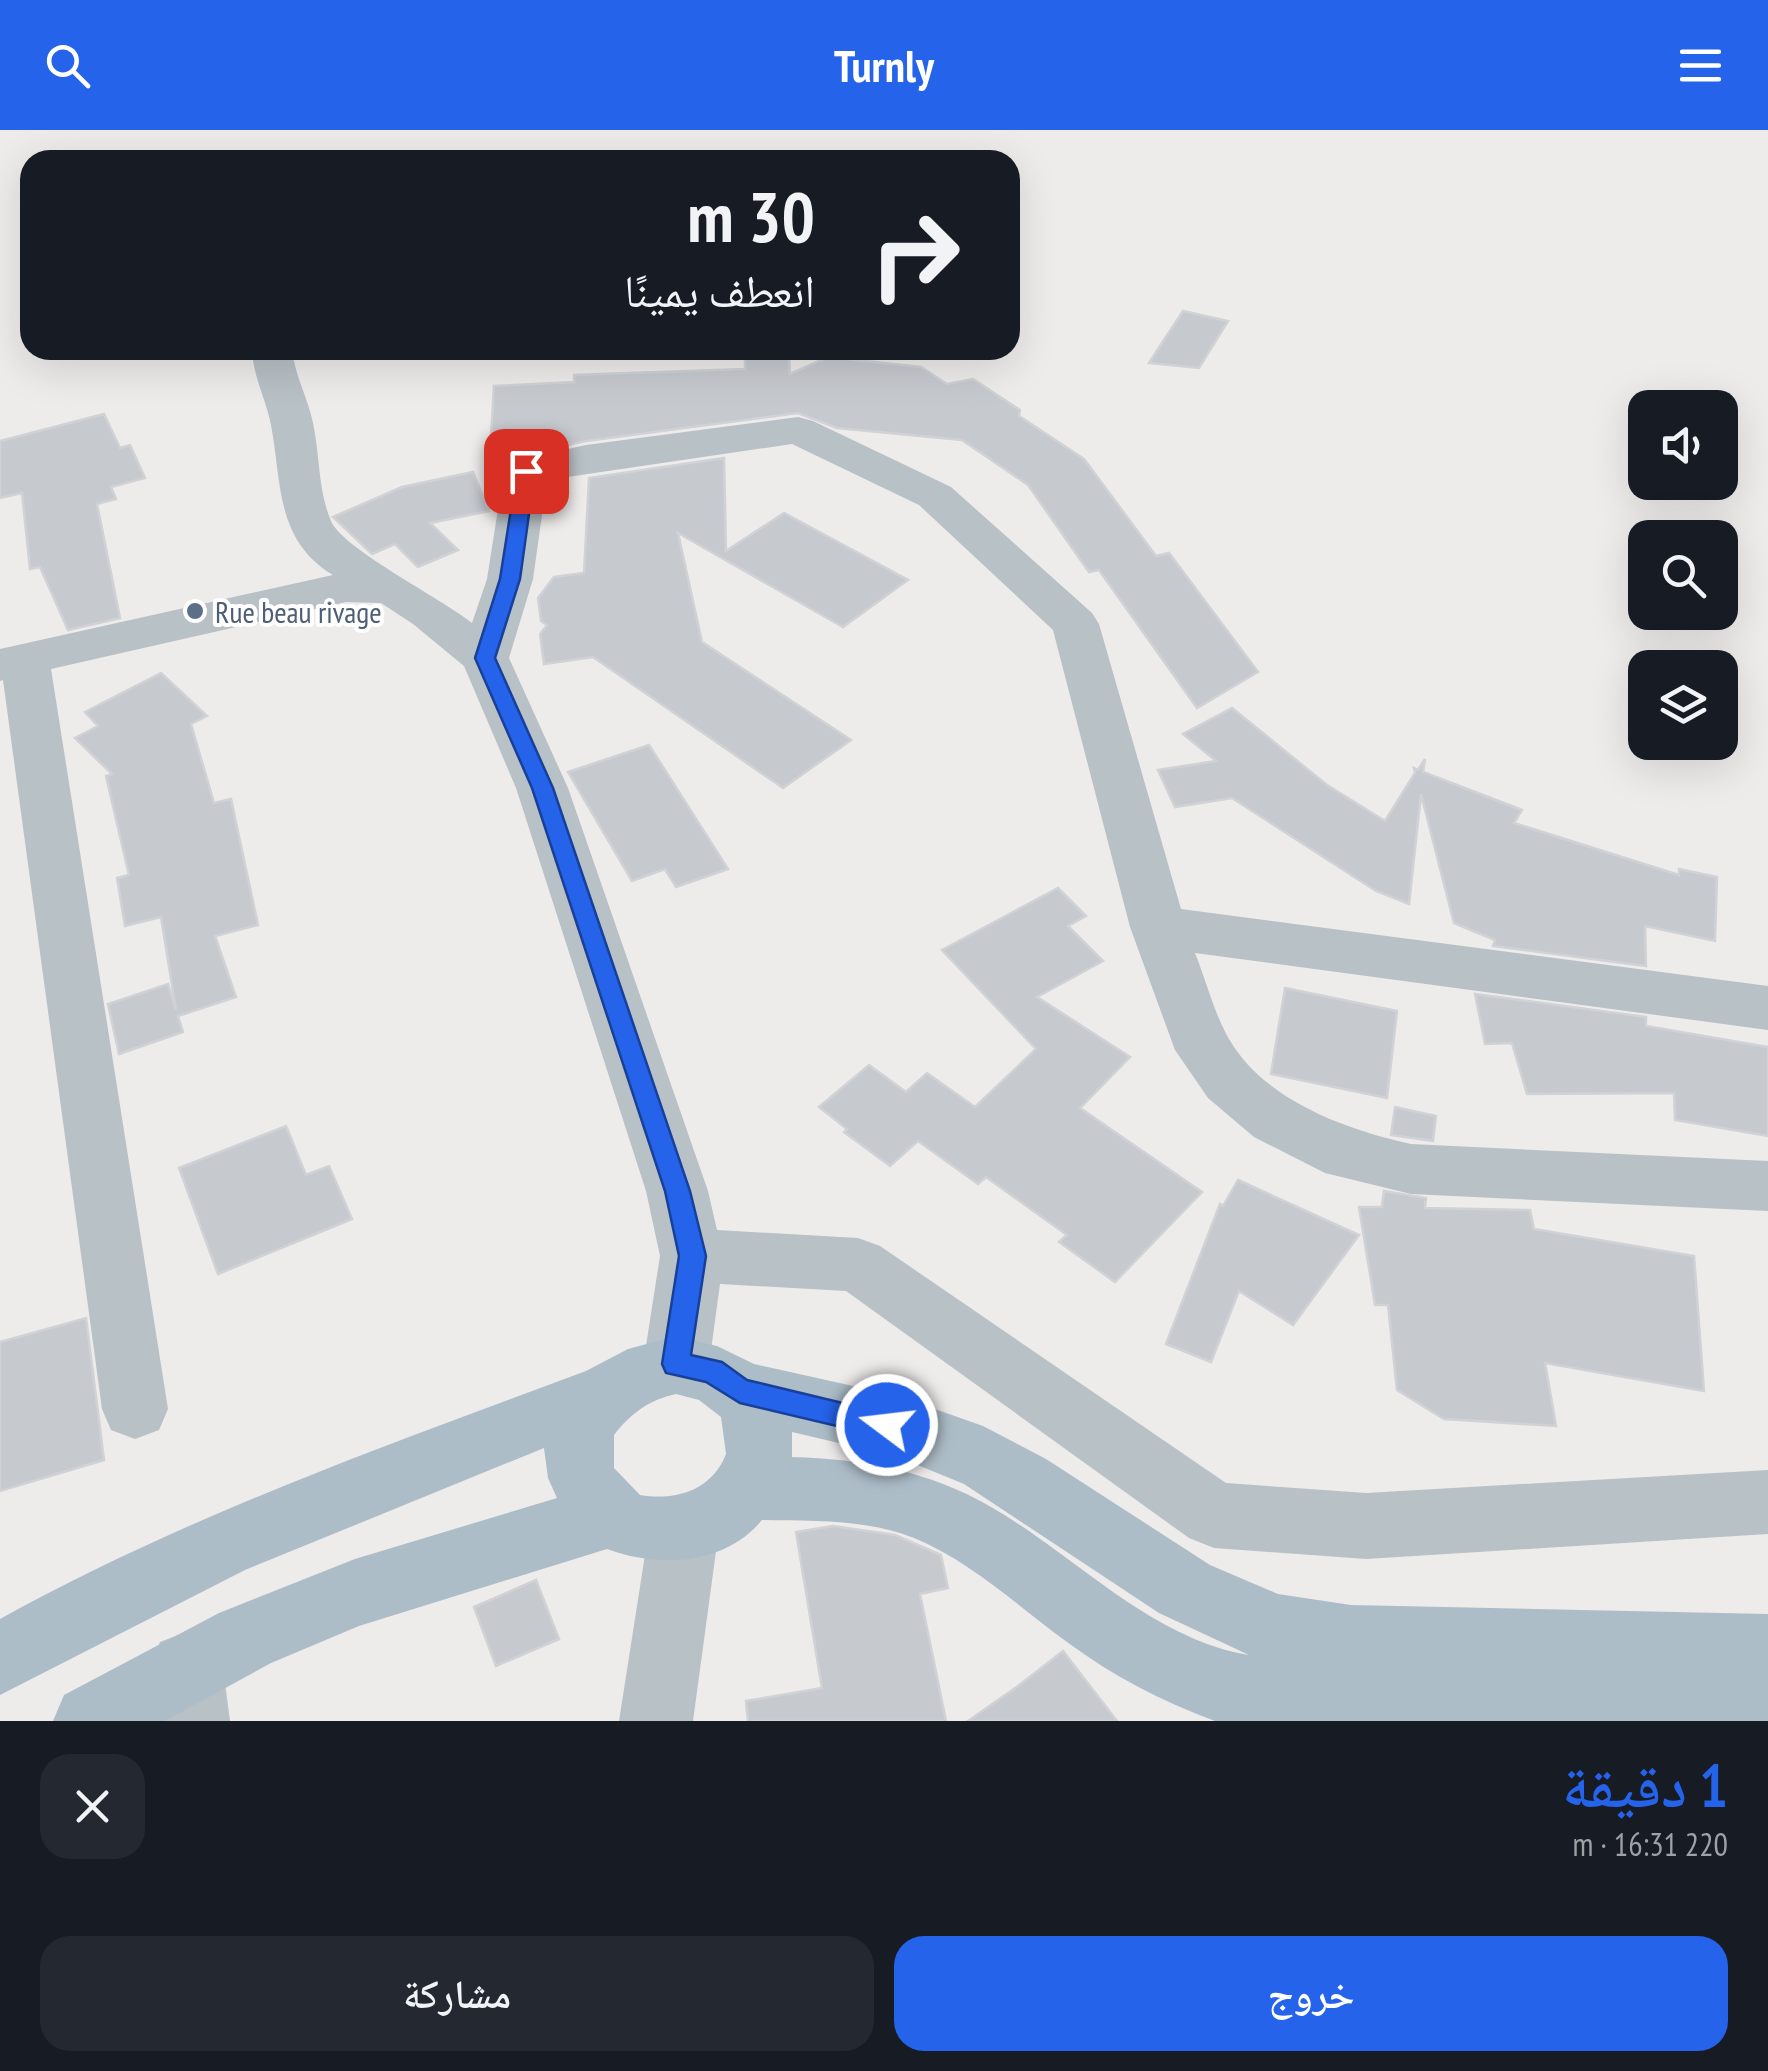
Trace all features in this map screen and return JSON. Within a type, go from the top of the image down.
[{"type":"main road","points":[[0,1659],[86,1607],[180,1562],[603,1395],[636,1372],[676,1364],[712,1370],[740,1391],[752,1404],[761,1437],[756,1472],[748,1488],[720,1514],[684,1530],[645,1530],[611,1515],[596,1501],[580,1467],[583,1429],[603,1395]]},
{"type":"main road","points":[[740,1391],[918,1434],[986,1461],[1188,1591],[1253,1622],[1286,1631],[1351,1641],[1768,1650]]},
{"type":"main road","points":[[748,1488],[840,1490],[888,1497],[931,1512],[971,1531],[1136,1646],[1213,1684],[1253,1693],[1315,1700],[1768,1703]]},
{"type":"main road","points":[[90,1721],[190,1695],[246,1638],[355,1593],[611,1515]]},
{"type":"street","points":[[272,360],[292,422],[298,487],[310,528],[328,550],[430,613],[485,658],[542,788],[677,1191],[692,1256],[676,1364]]},
{"type":"street","points":[[485,658],[510,579],[526,471],[586,458],[798,430],[935,496],[1075,624],[1158,928],[1204,1050],[1229,1081],[1275,1120],[1346,1156],[1411,1169],[1768,1186]]},
{"type":"street","points":[[135,1409],[13,662],[346,587],[370,586],[394,592]]},
{"type":"street","points":[[1158,928],[1768,1008]]},
{"type":"street","points":[[692,1256],[858,1265],[1214,1515],[1366,1526],[1768,1502]]},
{"type":"street","points":[[656,1721],[684,1530]]},
{"type":"building","points":[[1183,311],[1228,321],[1199,368],[1149,363]]},
{"type":"building","points":[[745,360],[789,360],[790,374],[821,360],[856,360],[921,367],[947,384],[973,379],[1020,410],[1019,416],[1084,459],[1156,556],[1169,553],[1258,672],[1197,708],[1099,570],[1089,572],[1028,485],[962,440],[837,428],[798,413],[545,450],[490,453],[494,386],[574,382],[574,375],[745,369]]},
{"type":"building","points":[[104,414],[120,448],[130,445],[145,478],[111,487],[116,499],[97,504],[120,618],[68,630],[40,567],[30,569],[22,493],[0,498],[0,441]]},
{"type":"building","points":[[724,458],[726,551],[784,513],[908,580],[843,627],[678,533],[702,642],[851,740],[783,788],[593,657],[544,664],[540,634],[547,625],[541,621],[538,598],[554,577],[584,573],[589,478]]},
{"type":"building","points":[[473,472],[489,511],[430,523],[458,550],[418,567],[395,544],[372,554],[333,517],[402,487]]},
{"type":"building","points":[[161,673],[207,716],[191,724],[214,803],[231,799],[258,925],[215,936],[236,997],[178,1016],[183,1032],[119,1054],[108,1004],[168,984],[176,1010],[161,917],[125,926],[117,878],[129,875],[106,776],[112,774],[75,738],[98,726],[85,712]]},
{"type":"building","points":[[1232,708],[1327,785],[1385,821],[1415,773],[1414,768],[1418,770],[1425,759],[1423,772],[1522,810],[1514,823],[1679,875],[1679,869],[1717,877],[1715,941],[1645,926],[1646,966],[1493,946],[1495,940],[1454,923],[1421,794],[1409,904],[1376,891],[1232,798],[1175,807],[1158,770],[1216,761],[1183,734]]},
{"type":"building","points":[[649,745],[728,869],[676,887],[665,869],[632,881],[568,772]]},
{"type":"building","points":[[1058,888],[1086,916],[1068,926],[1103,961],[1037,997],[1130,1057],[1080,1108],[1202,1192],[1115,1282],[1059,1242],[1067,1235],[986,1177],[978,1184],[918,1141],[890,1166],[844,1132],[847,1129],[819,1107],[869,1065],[906,1092],[927,1073],[975,1107],[1036,1049],[942,950]]},
{"type":"building","points":[[1285,988],[1397,1011],[1387,1098],[1271,1074]]},
{"type":"building","points":[[1475,994],[1646,1017],[1646,1026],[1768,1047],[1768,1136],[1675,1120],[1674,1093],[1527,1094],[1512,1043],[1485,1044]]},
{"type":"building","points":[[1395,1107],[1436,1116],[1433,1141],[1391,1135]]},
{"type":"building","points":[[286,1126],[306,1175],[329,1166],[352,1219],[218,1274],[179,1168]]},
{"type":"building","points":[[1238,1180],[1359,1235],[1293,1325],[1239,1291],[1211,1362],[1166,1344],[1220,1204],[1223,1206]]},
{"type":"building","points":[[1384,1191],[1426,1198],[1425,1208],[1530,1210],[1534,1229],[1694,1256],[1704,1391],[1545,1363],[1556,1426],[1444,1419],[1397,1390],[1388,1305],[1375,1305],[1359,1207],[1382,1207]]},
{"type":"building","points":[[86,1318],[104,1460],[0,1491],[0,1342]]},
{"type":"building","points":[[833,1526],[895,1535],[941,1555],[948,1588],[920,1594],[946,1721],[748,1721],[746,1701],[822,1688],[796,1532]]},
{"type":"building","points":[[536,1580],[559,1639],[496,1666],[474,1607]]},
{"type":"building","points":[[1063,1651],[1117,1721],[968,1721],[1018,1686]]},
{"type":"place","name":"Rue beau rivage","points":[[195,611]]},
{"type":"route","points":[[526,471],[510,579],[485,658],[542,788],[677,1191],[692,1256],[676,1364],[712,1370],[740,1391],[887,1425]]}]
